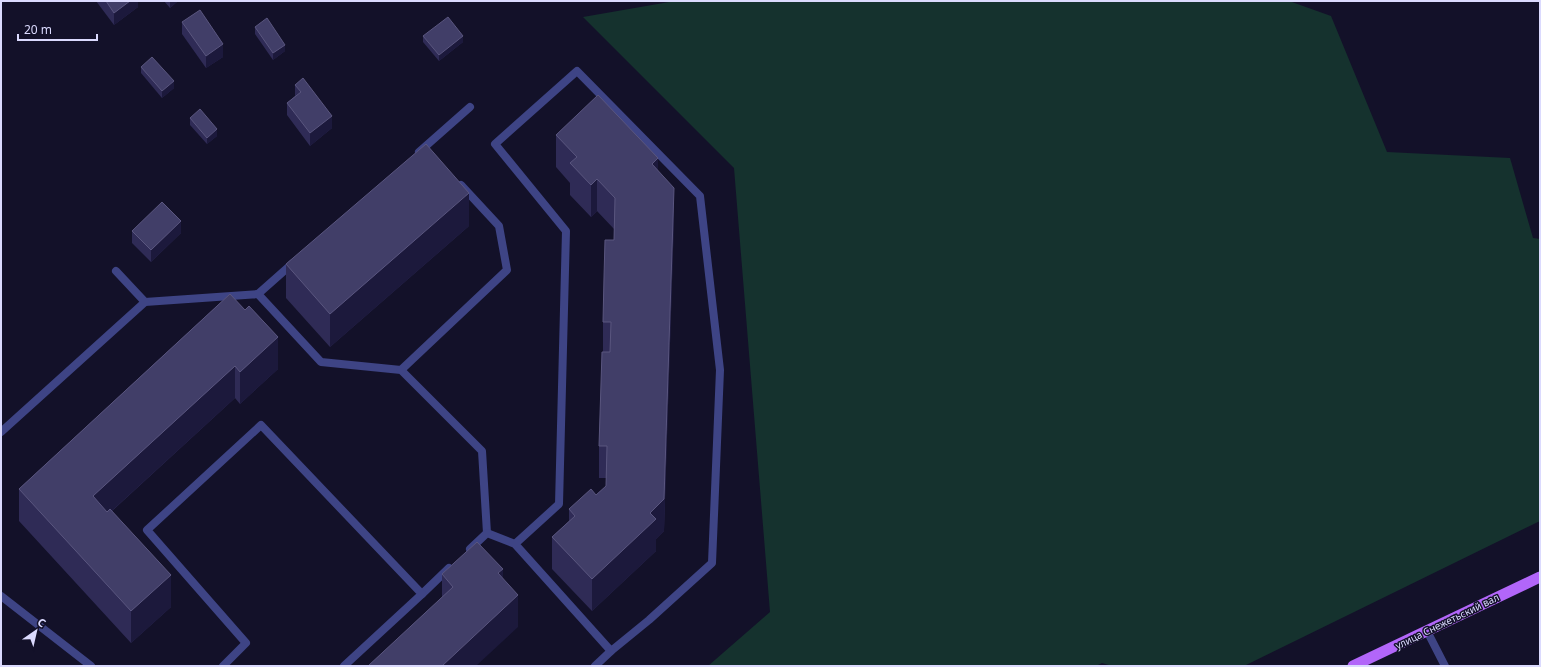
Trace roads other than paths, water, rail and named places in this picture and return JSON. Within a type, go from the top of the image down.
[{"type":"main road","name":"улица Снежетьский вал","points":[[1353,666],[1540,577]]},
{"type":"lane","points":[[514,544],[559,504],[566,231],[495,144],[577,72],[700,196],[720,370],[712,563],[649,620],[611,651],[596,666]]},
{"type":"lane","points":[[414,157],[428,149],[470,107]]},
{"type":"lane","points":[[401,370],[506,270],[499,226],[457,180]]},
{"type":"lane","points":[[1,432],[145,302],[258,294],[300,257]]},
{"type":"lane","points":[[116,271],[145,302]]},
{"type":"lane","points":[[258,294],[321,362],[401,370],[482,451],[487,533]]},
{"type":"lane","points":[[223,666],[246,643],[147,530],[261,425],[422,594]]},
{"type":"lane","points":[[487,533],[514,544],[611,651]]},
{"type":"lane","points":[[465,553],[487,533]]},
{"type":"lane","points":[[344,666],[455,564]]},
{"type":"lane","points":[[1,596],[91,666]]},
{"type":"lane","points":[[1427,631],[1445,666]]}]
